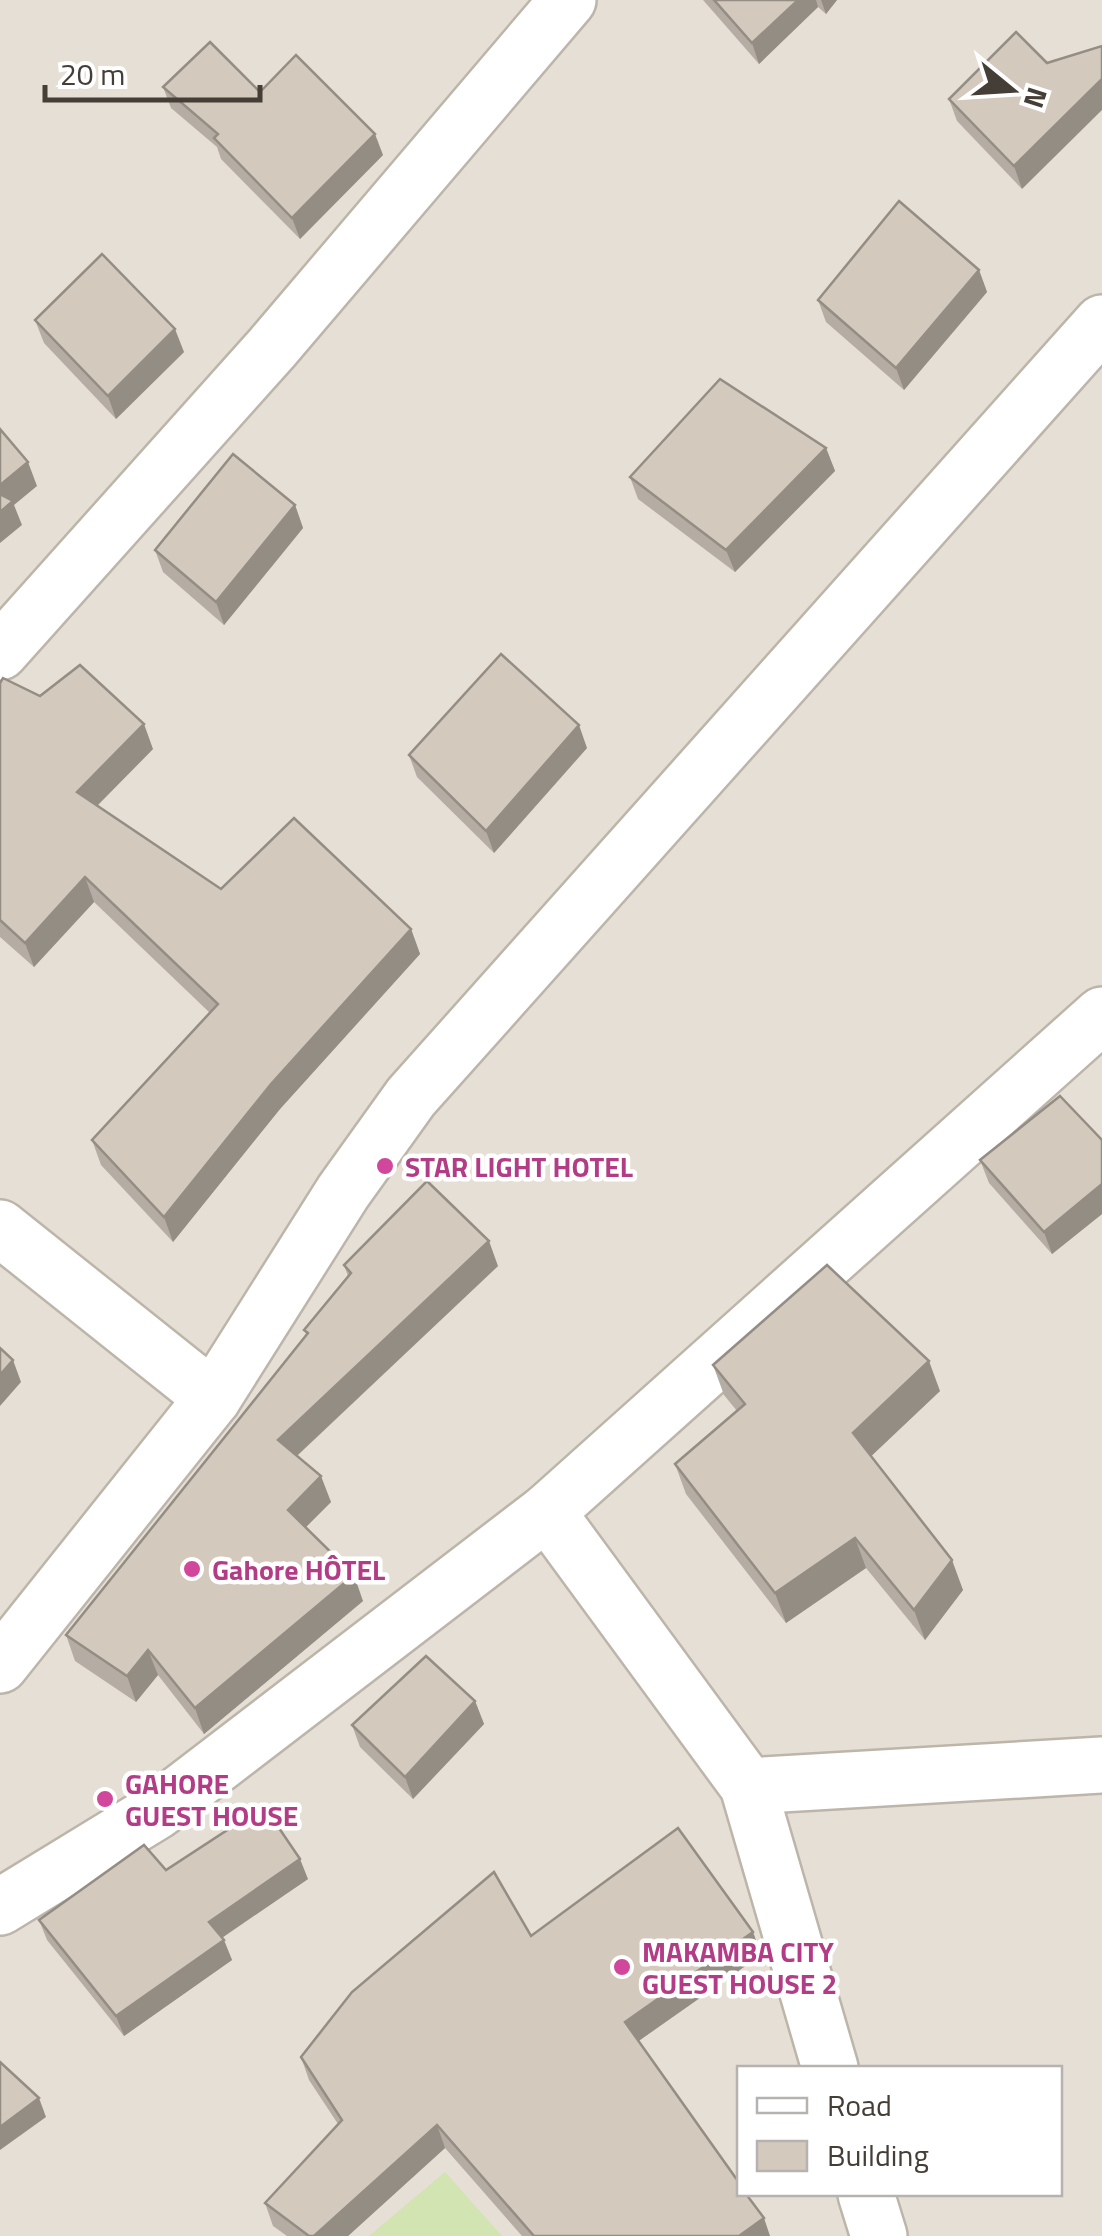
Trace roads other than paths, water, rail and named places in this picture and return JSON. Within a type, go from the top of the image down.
[{"type":"street","points":[[0,652],[272,348],[568,0]]},
{"type":"street","points":[[0,1665],[213,1398],[343,1192],[411,1097],[1102,323]]},
{"type":"street","points":[[0,1907],[157,1811],[547,1512],[1102,1015]]},
{"type":"street","points":[[0,1228],[213,1398]]},
{"type":"street","points":[[547,1512],[748,1786],[829,2066]]},
{"type":"street","points":[[748,1786],[1102,1765]]},
{"type":"street","points":[[867,2196],[879,2236]]},
{"type":"place","name":"STAR LIGHT HOTEL","points":[[385,1166]]},
{"type":"place","name":"Gahore HÔTEL","points":[[192,1569]]},
{"type":"place","name":"GAHORE GUEST HOUSE","points":[[105,1799]]},
{"type":"place","name":"MAKAMBA CITY GUEST HOUSE 2","points":[[622,1967]]}]
